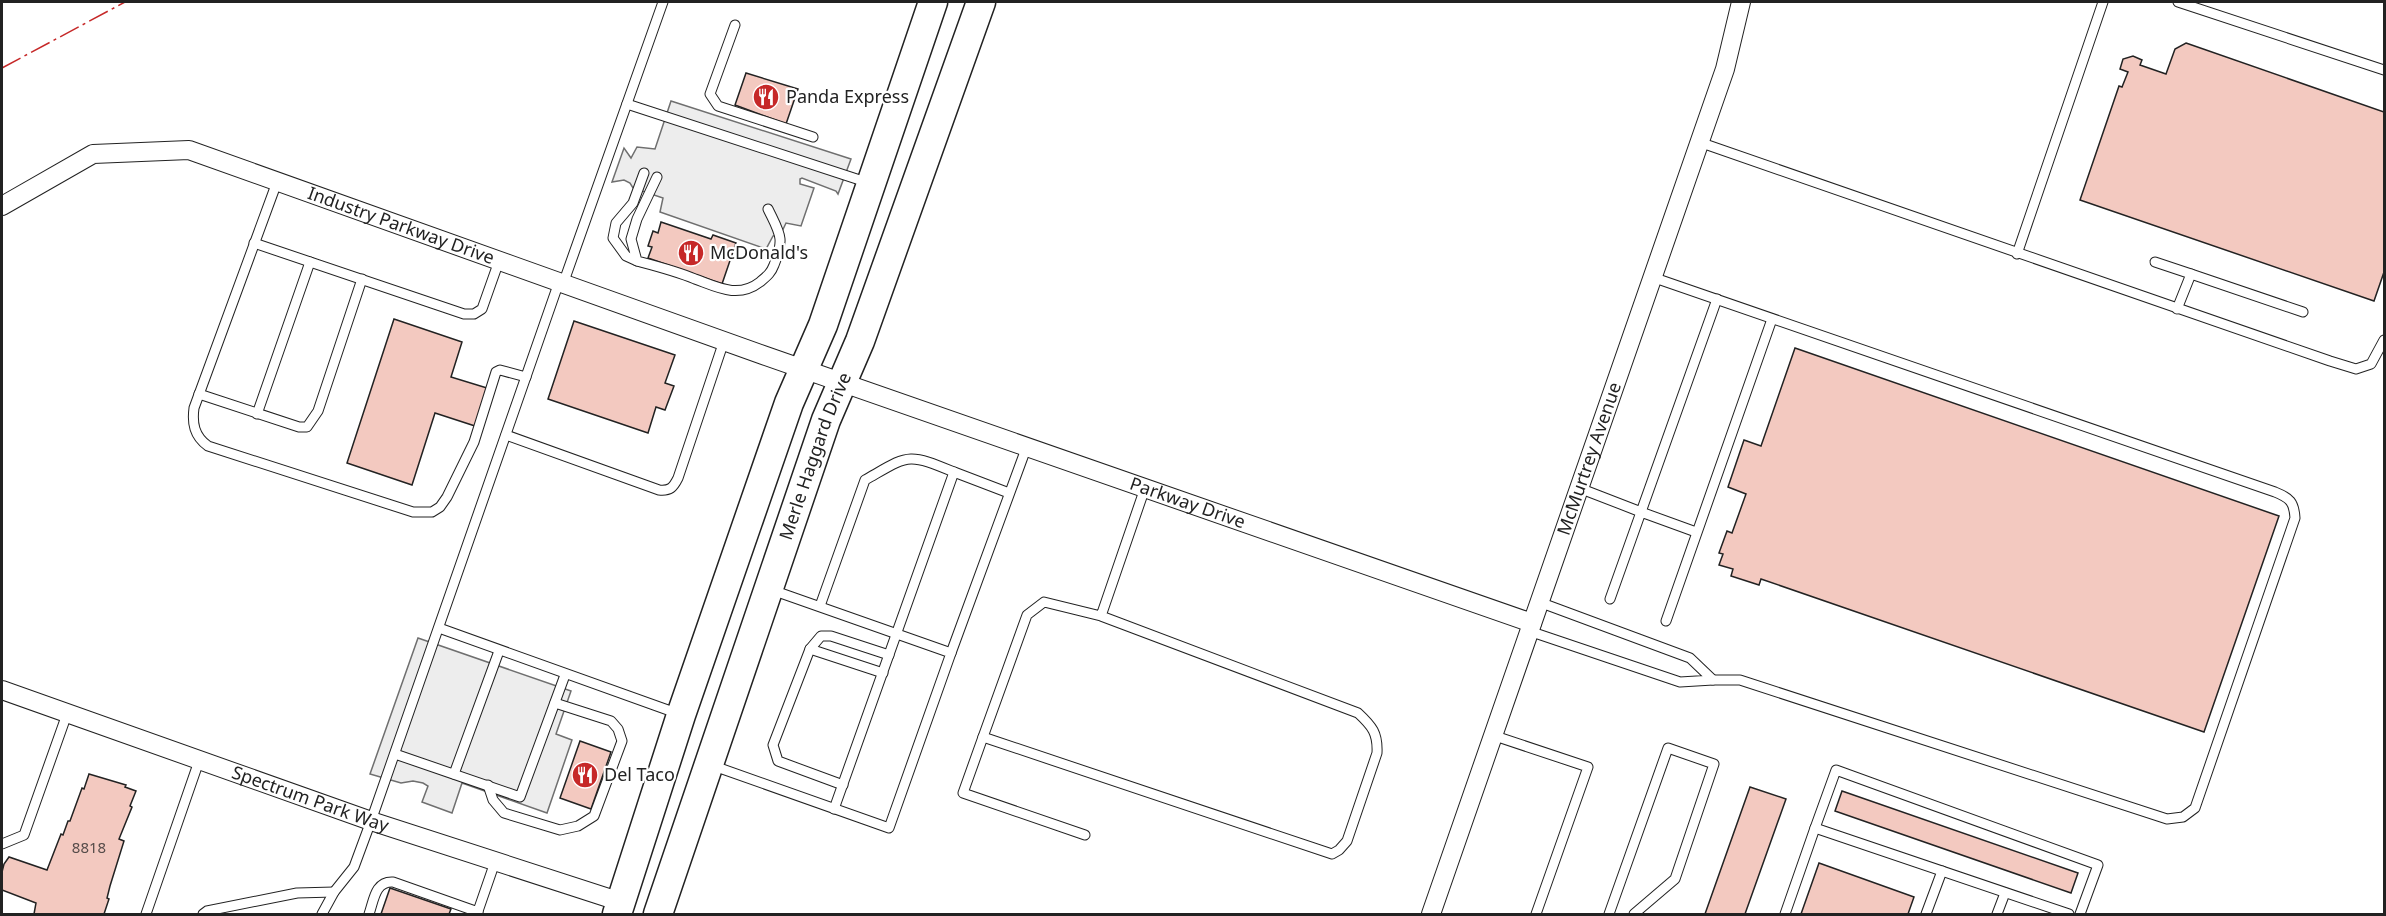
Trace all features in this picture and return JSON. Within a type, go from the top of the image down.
[{"type":"main road","points":[[622,910],[681,715],[803,369],[823,325],[933,2]]},
{"type":"main road","name":"Merle Haggard Drive","points":[[658,915],[826,420],[860,341],[981,2]]},
{"type":"street","name":"McMurtrey Avenue","points":[[1431,915],[1725,69],[1742,2]]},
{"type":"street","name":"Industry Parkway Drive","points":[[2,206],[93,154],[189,150],[843,383]]},
{"type":"street","name":"Parkway Drive","points":[[843,383],[1027,446],[1530,627]]},
{"type":"street","name":"Spectrum Park Way","points":[[2,691],[371,821],[495,862],[622,910]]},
{"type":"lane","points":[[322,915],[334,892],[354,867],[526,377],[663,2]]},
{"type":"lane","points":[[2018,254],[2103,2]]},
{"type":"lane","points":[[2178,2],[2385,70]]},
{"type":"lane","points":[[735,25],[710,93],[718,106],[813,136]]},
{"type":"lane","points":[[627,104],[871,184]]},
{"type":"lane","points":[[1699,142],[2356,369],[2371,364],[2385,340]]},
{"type":"lane","points":[[644,172],[633,203],[616,222],[614,238],[626,255],[637,261],[695,279],[721,290],[741,291],[754,286],[771,273],[782,246],[779,231],[768,209]]},
{"type":"lane","points":[[637,261],[632,238],[637,219],[657,177]]},
{"type":"lane","points":[[277,182],[199,394],[193,417],[195,430],[201,441],[208,446],[422,513],[432,512],[440,507],[459,476],[474,442],[496,372],[500,370],[526,377]]},
{"type":"lane","points":[[254,243],[464,314],[474,314],[482,309],[499,261]]},
{"type":"lane","points":[[257,414],[310,262]]},
{"type":"lane","points":[[2156,262],[2303,312]]},
{"type":"lane","points":[[2177,309],[2191,274]]},
{"type":"lane","points":[[1530,627],[1680,682],[1740,680],[2167,819],[2182,817],[2195,808],[2295,518],[2294,506],[2288,497],[1652,277]]},
{"type":"lane","points":[[199,394],[299,428],[307,427],[314,420],[362,279]]},
{"type":"lane","points":[[1610,599],[1717,299]]},
{"type":"lane","points":[[1666,621],[1772,319]]},
{"type":"lane","points":[[506,435],[660,490],[669,490],[674,487],[678,478],[724,341]]},
{"type":"lane","points":[[708,764],[890,828],[1027,446]]},
{"type":"lane","points":[[820,606],[865,480],[908,458],[920,458],[1009,493]]},
{"type":"lane","points":[[834,809],[954,472]]},
{"type":"lane","points":[[1101,616],[1145,488]]},
{"type":"lane","points":[[1579,488],[1696,532]]},
{"type":"lane","points":[[769,588],[951,653]]},
{"type":"lane","points":[[983,736],[1332,854],[1347,841],[1377,753],[1378,738],[1372,725],[1358,714],[1101,616],[1044,602],[1027,615],[983,736],[963,793],[1085,835]]},
{"type":"lane","points":[[1539,602],[1690,658],[1713,680]]},
{"type":"lane","points":[[439,628],[681,715]]},
{"type":"lane","points":[[843,785],[778,761],[773,745],[810,649],[820,636],[831,636],[889,655]]},
{"type":"lane","points":[[810,649],[883,673]]},
{"type":"lane","points":[[454,774],[499,651]]},
{"type":"lane","points":[[395,754],[520,797],[565,675]]},
{"type":"lane","points":[[488,785],[493,800],[504,813],[560,830],[578,826],[594,816],[622,741],[618,729],[611,721],[555,703]]},
{"type":"lane","points":[[2,844],[24,835],[67,714]]},
{"type":"lane","points":[[1492,735],[1588,767],[1536,915]]},
{"type":"lane","points":[[1609,915],[1668,748],[1714,764],[1675,879],[1634,915]]},
{"type":"lane","points":[[146,915],[199,761]]},
{"type":"lane","points":[[1785,915],[1836,770],[2098,865],[2080,915]]},
{"type":"lane","points":[[1815,828],[2070,915]]},
{"type":"lane","points":[[369,915],[378,887],[386,882],[393,882],[478,913],[495,862]]},
{"type":"lane","points":[[1926,915],[1941,871]]},
{"type":"lane","points":[[203,915],[207,911],[297,892],[334,892]]},
{"type":"lane","points":[[1997,915],[2005,893]]},
{"type":"shaded area","points":[[671,101],[851,159],[838,194],[836,191],[800,179],[800,184],[814,188],[801,226],[786,223],[778,240],[776,235],[773,236],[766,249],[660,212],[663,198],[633,188],[624,180],[612,182],[624,148],[631,158],[637,147],[655,149]]},
{"type":"shaded area","points":[[418,638],[571,691],[556,734],[572,740],[547,813],[462,783],[452,813],[422,802],[428,786],[423,783],[413,781],[401,783],[370,774]]},
{"type":"building","points":[[2186,43],[2384,112],[2384,272],[2374,301],[2080,200],[2119,86],[2122,87],[2128,72],[2120,69],[2123,59],[2133,56],[2142,60],[2140,65],[2166,74],[2175,49]]},
{"type":"building","name":"Panda Express","points":[[746,73],[798,89],[786,124],[735,105]]},
{"type":"building","name":"McDonald's","points":[[661,222],[711,239],[713,235],[736,243],[722,284],[648,258],[652,247],[648,246],[653,231],[658,233]]},
{"type":"building","points":[[394,319],[462,342],[451,377],[487,388],[475,426],[435,413],[412,485],[347,463]]},
{"type":"building","points":[[574,321],[675,355],[665,383],[674,386],[665,410],[656,407],[648,433],[548,399]]},
{"type":"building","points":[[1795,348],[2279,516],[2204,732],[1761,579],[1759,585],[1731,576],[1733,569],[1719,565],[1723,554],[1719,553],[1727,531],[1732,533],[1746,494],[1728,487],[1744,440],[1761,446]]},
{"type":"building","name":"Del Taco","points":[[580,741],[611,752],[591,809],[560,798]]},
{"type":"building","points":[[89,774],[126,785],[125,787],[136,791],[119,839],[124,841],[104,914],[34,914],[36,903],[2,890],[4,864],[9,857],[47,870]]},
{"type":"building","points":[[1750,787],[1786,799],[1745,914],[1705,914]]},
{"type":"building","points":[[1842,791],[2078,873],[2071,893],[1835,811]]},
{"type":"building","points":[[1819,863],[1914,897],[1908,914],[1801,914]]},
{"type":"building","points":[[390,888],[451,909],[449,914],[381,914]]},
{"type":"power","points":[[2,68],[125,2]]},
{"type":"place","name":"Panda Express","points":[[766,97]]},
{"type":"place","name":"McDonald's","points":[[691,253]]},
{"type":"place","name":"Del Taco","points":[[585,775]]}]
